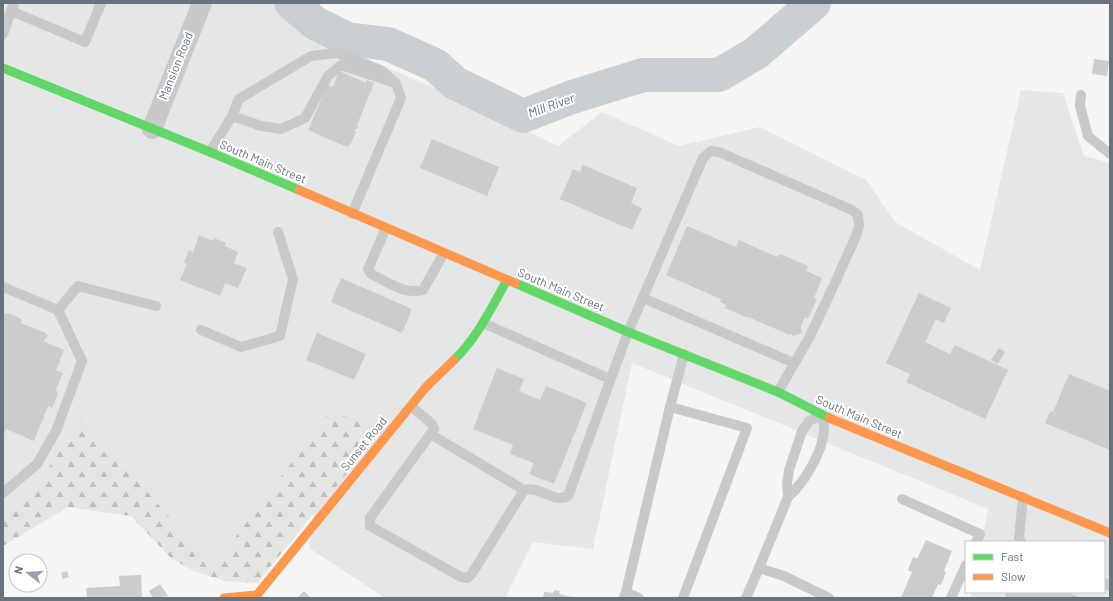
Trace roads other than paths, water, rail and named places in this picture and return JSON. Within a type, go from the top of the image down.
[{"type":"main road","name":"South Main Street","points":[[3,68],[210,152],[628,332],[778,392],[821,415],[1110,533]]},
{"type":"main road","name":"Sunset Road","points":[[224,598],[257,595],[426,387],[462,352],[483,323],[507,280]]},
{"type":"street","name":"Mansion Road","points":[[152,129],[202,3]]},
{"type":"lane","points":[[3,34],[13,7],[85,42],[101,3]]},
{"type":"lane","points":[[210,152],[232,116],[239,99],[311,56],[338,53],[382,71],[396,83],[401,98],[352,214]]},
{"type":"lane","points":[[232,116],[261,126],[281,129],[305,118],[328,76],[341,65],[396,83]]},
{"type":"lane","points":[[1081,95],[1080,106],[1088,136],[1110,154]]},
{"type":"lane","points":[[432,435],[524,490],[534,489],[558,499],[568,496],[628,332],[703,158],[711,151],[719,152],[852,210],[858,215],[859,226],[856,236],[809,338],[778,392]]},
{"type":"lane","points":[[386,228],[368,269],[371,274],[405,291],[413,293],[423,290],[444,253]]},
{"type":"lane","points":[[201,330],[241,348],[280,336],[293,279],[278,232]]},
{"type":"lane","points":[[58,310],[78,286],[156,306]]},
{"type":"lane","points":[[3,287],[58,310],[82,361],[56,431],[37,464],[3,493]]},
{"type":"lane","points":[[643,298],[794,363]]},
{"type":"lane","points":[[483,323],[610,379]]},
{"type":"lane","points":[[639,598],[625,595],[684,354]]},
{"type":"lane","points":[[411,406],[432,424],[434,429],[432,435],[370,518],[370,526],[376,531],[461,577],[467,578],[471,575],[524,490]]},
{"type":"lane","points":[[670,407],[747,428],[683,598]]},
{"type":"lane","points":[[746,598],[788,498],[798,488],[808,473],[823,440],[824,428],[821,415],[809,421],[802,431],[789,470],[787,483],[788,498]]},
{"type":"lane","points":[[1020,541],[1019,538],[1023,497]]},
{"type":"lane","points":[[902,499],[980,534],[976,541]]},
{"type":"lane","points":[[951,598],[965,567]]},
{"type":"lane","points":[[759,568],[784,576],[829,598]]},
{"type":"waterway","name":"Mill River","points":[[291,3],[315,23],[347,39],[388,44],[435,65],[455,83],[523,116],[572,97],[643,75],[719,75],[756,53],[814,3]]}]
